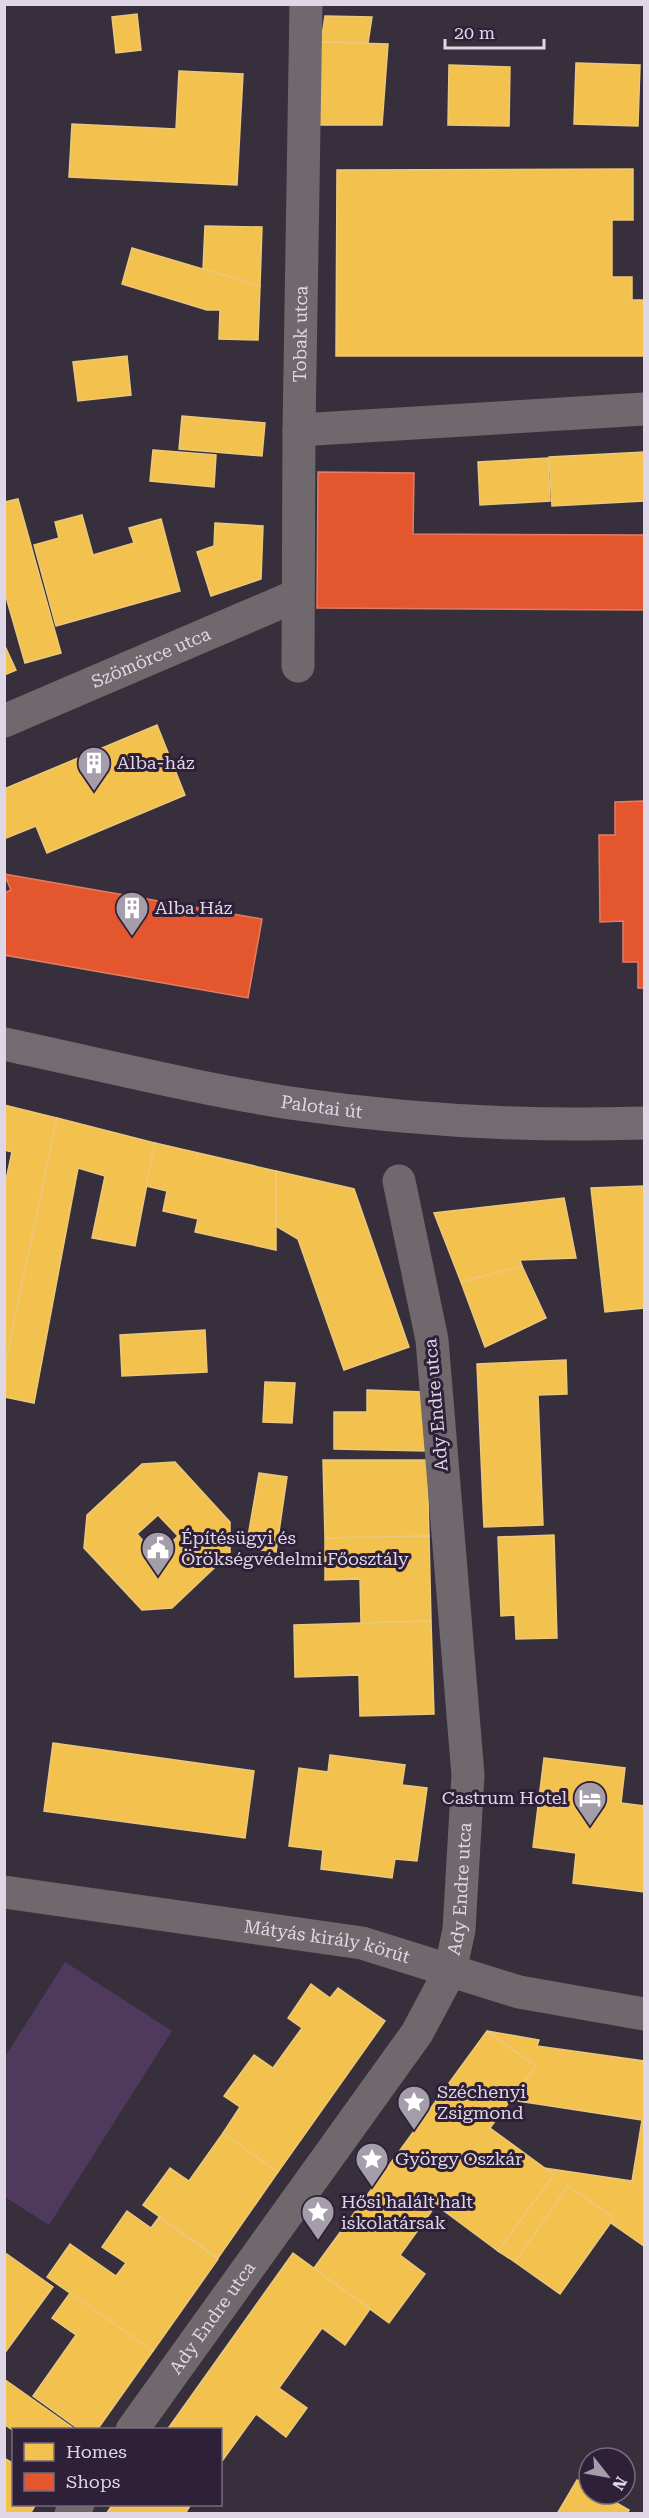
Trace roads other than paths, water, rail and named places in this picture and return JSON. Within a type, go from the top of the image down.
[{"type":"main road","name":"Palotai út","points":[[4,1044],[287,1102],[356,1112],[496,1122],[592,1125],[645,1123]]},
{"type":"street","name":"Tobak utca","points":[[298,666],[299,429],[306,4]]},
{"type":"street","points":[[299,429],[645,409]]},
{"type":"street","name":"Szömörce utca","points":[[4,721],[298,595]]},
{"type":"street","name":"Ady Endre utca","points":[[133,2428],[417,2032],[450,1971],[459,1930],[468,1775],[432,1340],[399,1181]]},
{"type":"street","name":"Mátyás király körút","points":[[4,1892],[362,1943],[404,1954],[519,1992],[645,2014]]},
{"type":"place","name":"Alba-ház","points":[[94,792]]},
{"type":"place","name":"Alba Ház","points":[[132,937]]},
{"type":"place","name":"Építésügyi és Örökségvédelmi Főosztály","points":[[158,1577]]},
{"type":"place","name":"Castrum Hotel","points":[[590,1827]]},
{"type":"place","name":"Széchenyi Zsigmond","points":[[414,2131]]},
{"type":"place","name":"György Oszkár","points":[[372,2188]]},
{"type":"place","name":"Hősi halált halt iskolatársak","points":[[318,2241]]}]
